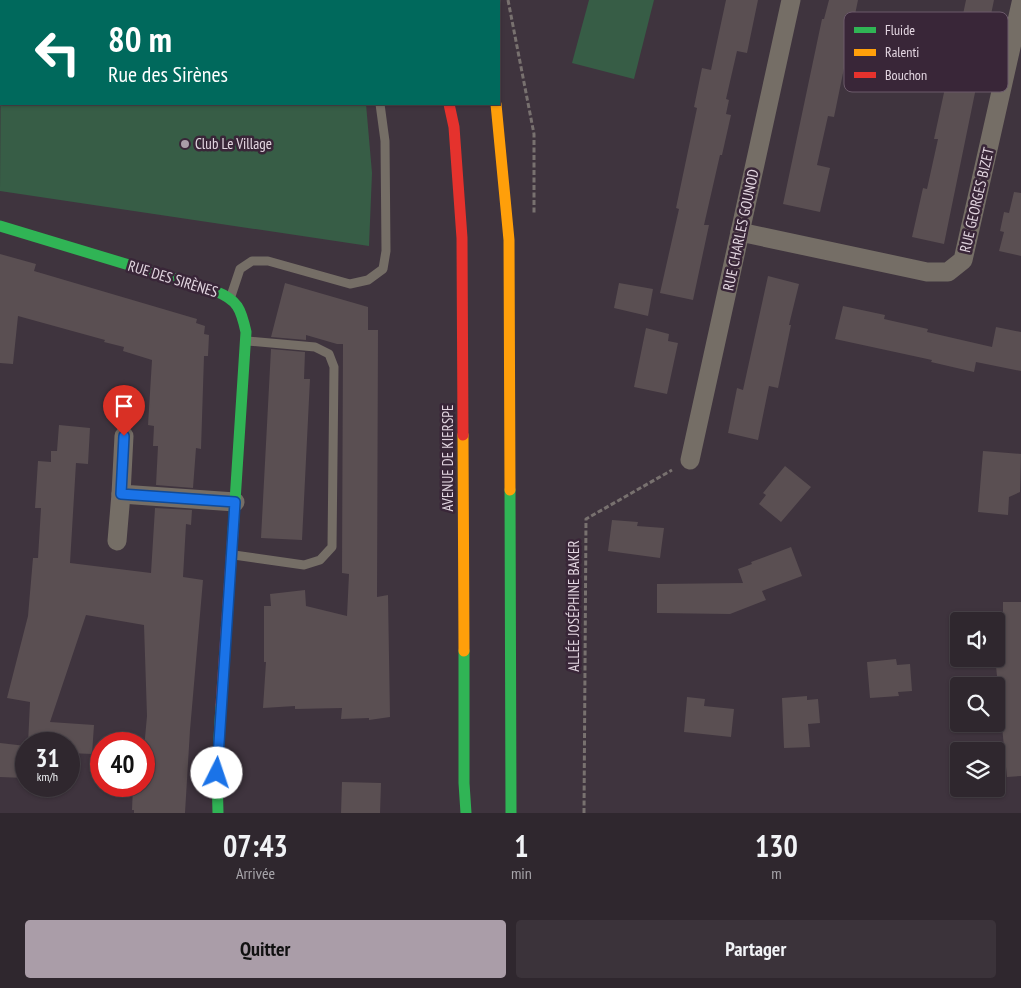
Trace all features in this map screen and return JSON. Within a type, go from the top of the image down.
[{"type":"main road","name":"AVENUE DE KIERSPE","points":[[449,105],[454,128],[462,238],[464,783],[466,813]]},
{"type":"main road","points":[[496,105],[509,240],[511,813]]},
{"type":"main road","name":"RUE DES SIRÈNES","points":[[0,226],[231,297],[242,312],[246,341],[217,773],[218,813]]},
{"type":"street","name":"RUE CHARLES GOUNOD","points":[[690,460],[791,0]]},
{"type":"street","name":"RUE GEORGES BIZET","points":[[1008,62],[1021,3]]},
{"type":"street","name":"RUE GEORGES BIZET","points":[[740,232],[927,272],[948,272],[964,260],[1001,92]]},
{"type":"street","points":[[117,541],[124,436]]},
{"type":"street","points":[[121,494],[235,502]]},
{"type":"lane","points":[[231,297],[240,269],[252,261],[268,261],[350,284],[368,280],[383,269],[386,251],[385,141],[380,105]]},
{"type":"lane","points":[[232,554],[304,565],[320,560],[332,547],[334,367],[329,354],[315,347],[246,341]]},
{"type":"path","name":"ALLÉE JOSÉPHINE BAKER","points":[[584,813],[586,519],[690,460]]},
{"type":"green space","points":[[589,0],[654,0],[634,79],[572,63]]},
{"type":"green space","name":"Club Le Village","points":[[1,105],[366,105],[372,173],[369,246],[0,191]]},
{"type":"building","points":[[726,0],[758,0],[747,53],[737,51],[726,99],[729,100],[726,114],[731,115],[704,225],[709,225],[693,300],[660,293],[679,209],[676,208],[697,108],[694,107],[702,68],[711,70]]},
{"type":"building","points":[[829,0],[858,0],[856,12],[844,12],[844,68],[834,117],[828,116],[817,165],[830,168],[820,212],[783,204],[822,19],[824,19]]},
{"type":"building","points":[[966,0],[994,0],[992,12],[963,12]]},
{"type":"building","points":[[944,92],[975,92],[944,244],[912,237],[923,188],[927,189],[938,139],[934,139]]},
{"type":"building","points":[[1014,192],[1021,193],[1021,256],[999,251],[1004,232],[1000,231],[1004,212],[1009,213]]},
{"type":"building","points":[[0,254],[36,264],[34,271],[197,319],[196,323],[205,326],[204,334],[209,335],[208,356],[204,356],[201,449],[196,448],[193,488],[156,485],[158,446],[153,446],[154,426],[148,425],[152,360],[123,351],[124,347],[104,342],[105,340],[18,316],[13,364],[0,363]]},
{"type":"building","points":[[768,276],[799,284],[789,325],[791,325],[778,388],[769,386],[758,440],[728,433],[737,388],[743,390]]},
{"type":"building","points":[[285,283],[368,307],[368,330],[378,330],[377,597],[388,595],[390,717],[369,720],[369,718],[341,719],[342,708],[295,709],[295,706],[263,708],[266,662],[264,662],[264,606],[271,606],[270,594],[305,590],[306,606],[347,616],[349,574],[342,573],[343,344],[306,335],[306,340],[271,337]]},
{"type":"building","points":[[619,283],[653,289],[648,316],[614,308]]},
{"type":"building","points":[[843,306],[885,315],[884,319],[928,329],[927,332],[992,347],[996,327],[1021,332],[1021,371],[976,362],[974,372],[931,362],[932,360],[835,339]]},
{"type":"building","points":[[646,328],[669,334],[668,341],[678,343],[667,394],[634,387]]},
{"type":"building","points":[[271,349],[305,352],[304,379],[310,379],[302,540],[261,538]]},
{"type":"building","points":[[59,425],[90,428],[88,464],[76,463],[70,563],[151,573],[155,508],[192,510],[191,525],[186,524],[183,577],[203,580],[185,813],[134,813],[134,810],[132,810],[133,797],[155,797],[155,732],[146,732],[147,716],[144,625],[86,615],[50,722],[94,725],[94,732],[90,732],[90,754],[80,753],[80,732],[29,732],[30,702],[7,698],[28,616],[33,558],[38,558],[41,508],[35,508],[38,461],[51,462],[51,451],[57,451]]},
{"type":"building","points":[[983,451],[1021,454],[1020,492],[1009,497],[1008,515],[978,512]]},
{"type":"building","points":[[785,466],[811,487],[781,522],[759,504],[766,495],[763,493]]},
{"type":"building","points":[[612,520],[638,522],[637,526],[664,528],[660,558],[608,551]]},
{"type":"building","points":[[791,547],[802,576],[762,591],[766,600],[730,614],[657,613],[657,584],[743,583],[738,569]]},
{"type":"building","points":[[1003,602],[1021,602],[1021,776],[1007,777],[1003,732],[1005,732],[1005,677],[997,677],[996,667],[1005,667],[1005,612],[1003,612]]},
{"type":"building","points":[[896,659],[897,665],[910,664],[912,691],[898,692],[899,696],[870,698],[867,662]]},
{"type":"building","points":[[807,696],[807,700],[818,699],[820,723],[808,724],[810,747],[784,748],[782,698]]},
{"type":"building","points":[[687,697],[705,699],[704,706],[734,709],[731,737],[684,732]]},
{"type":"building","points":[[0,743],[15,745],[15,778],[0,777]]},
{"type":"building","points":[[342,782],[381,783],[380,813],[341,813]]},
{"type":"traffic: fast","points":[[0,226],[215,291],[234,302],[240,311],[246,332],[233,532]]},
{"type":"traffic: fast","points":[[510,490],[511,813]]},
{"type":"traffic: fast","points":[[464,651],[464,783],[466,813]]},
{"type":"traffic: fast","points":[[218,813],[217,773],[221,705]]},
{"type":"traffic: slow","points":[[496,105],[509,240],[510,490]]},
{"type":"traffic: slow","points":[[463,435],[464,651]]},
{"type":"traffic: jam","points":[[449,105],[454,127],[462,238],[463,435]]},
{"type":"traffic: jam","points":[[221,705],[233,532]]},
{"type":"place","name":"Club Le Village","points":[[185,144]]},
{"type":"route","points":[[124,436],[121,494],[235,502],[217,773]]}]
